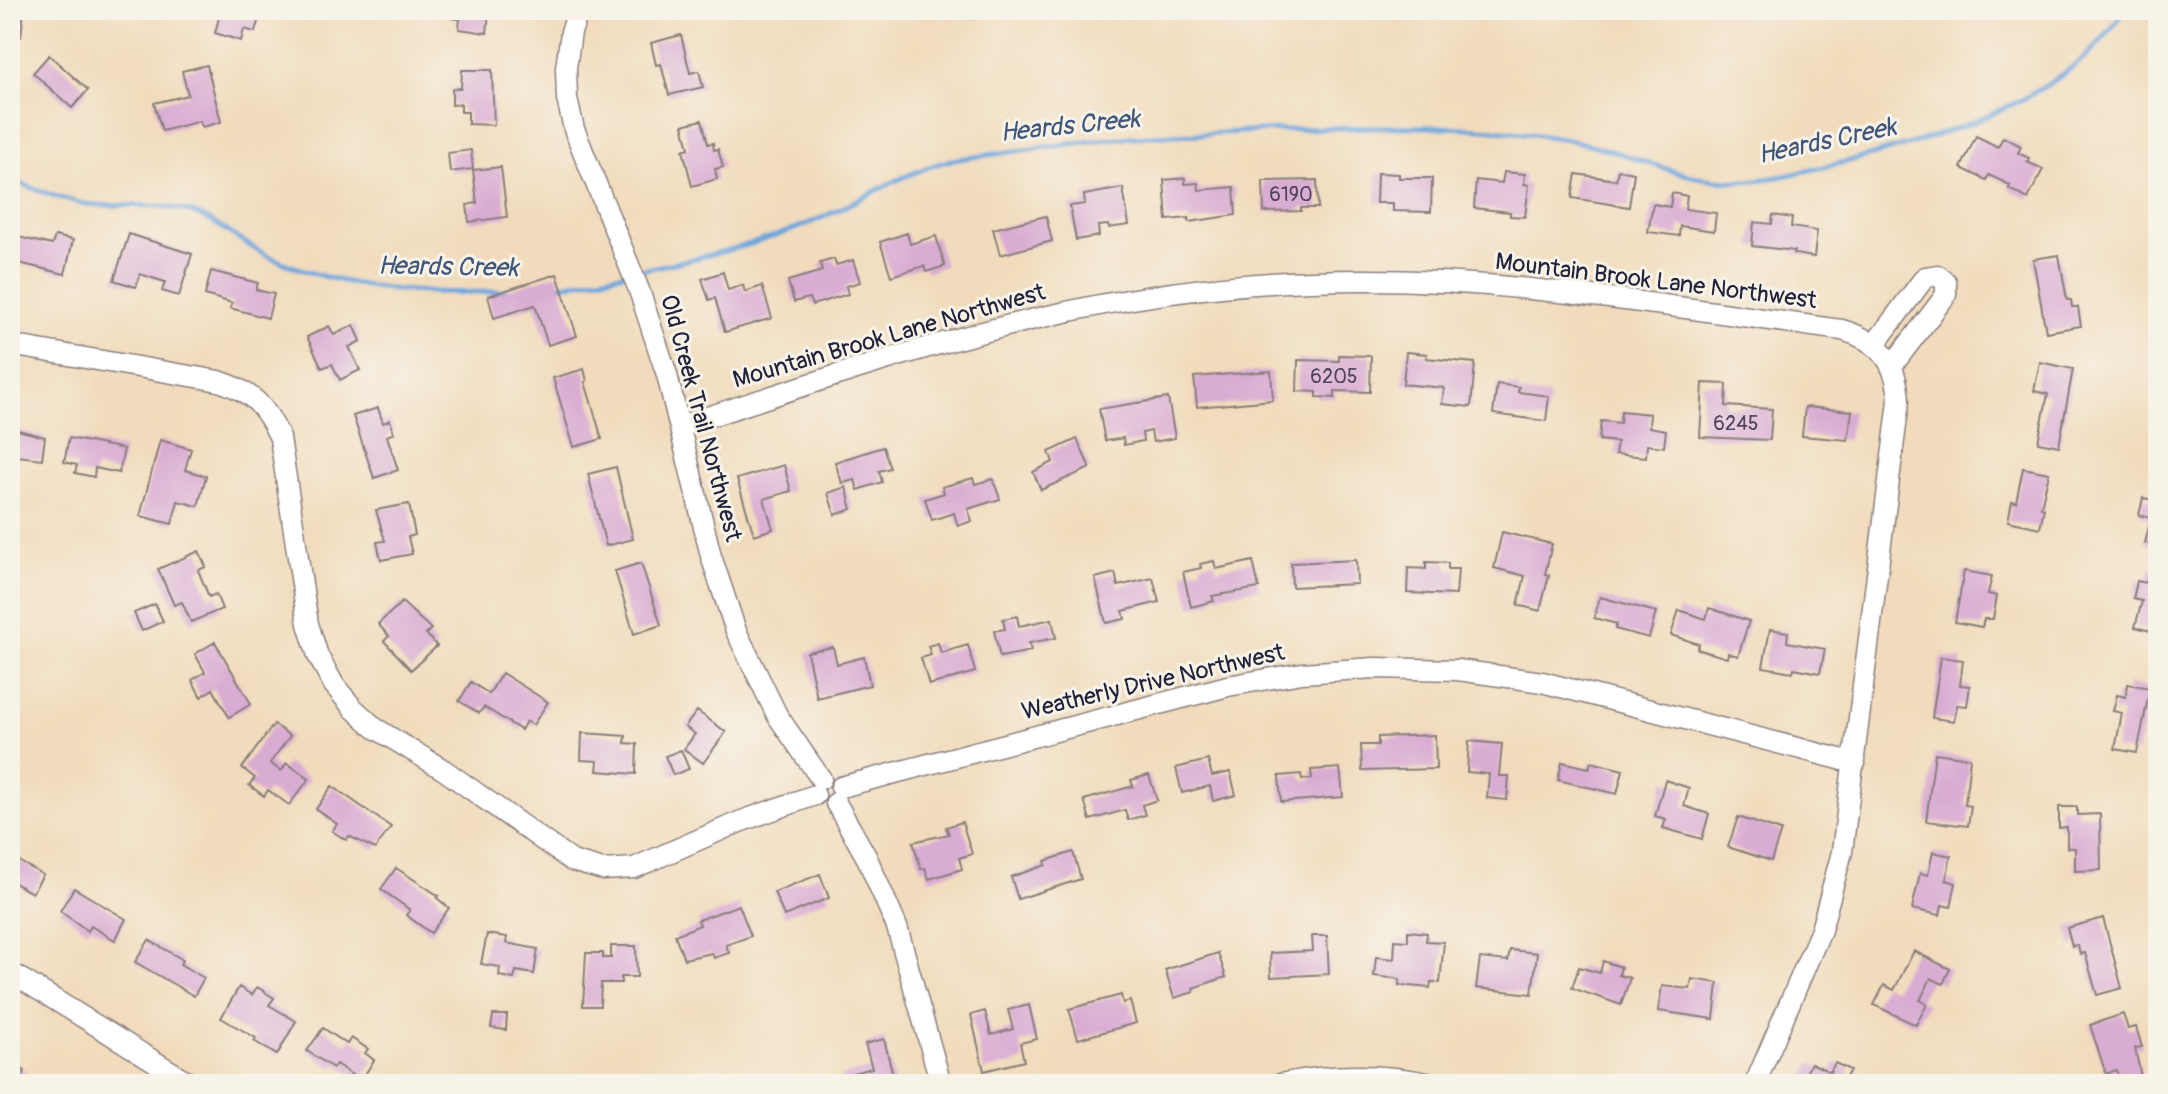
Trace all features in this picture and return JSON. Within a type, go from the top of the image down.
[{"type":"street","name":"Old Creek Trail Northwest","points":[[579,10],[571,32],[566,68],[567,99],[574,129],[639,290],[667,375],[711,556],[736,631],[777,715],[818,787]]},
{"type":"street","points":[[1755,1084],[1827,912],[1842,852],[1899,401],[1898,383],[1892,366],[1875,344],[1925,277],[1937,275],[1946,282],[1946,295],[1892,366]]},
{"type":"street","name":"Mountain Brook Lane Northwest","points":[[680,426],[1015,322],[1135,298],[1259,284],[1391,281],[1529,288],[1842,330],[1860,335],[1875,344]]},
{"type":"street","points":[[10,345],[219,381],[252,396],[269,414],[280,438],[308,624],[318,656],[334,685],[375,728],[444,770],[572,861],[603,870],[634,868],[818,787],[830,777],[897,927],[941,1084]]},
{"type":"street","name":"Weatherly Drive Northwest","points":[[838,795],[1228,686],[1302,673],[1374,668],[1458,670],[1542,682],[1855,763]]},
{"type":"street","points":[[10,972],[191,1084]]},
{"type":"street","points":[[1280,1084],[1354,1074],[1390,1076],[1433,1084]]},
{"type":"building","points":[[10,10],[24,10],[21,37],[10,36]]},
{"type":"building","points":[[221,10],[261,11],[255,32],[244,29],[241,41],[215,33]]},
{"type":"building","points":[[452,10],[489,10],[487,33],[459,29],[460,19],[451,18]]},
{"type":"building","points":[[953,10],[976,10],[975,19],[952,17]]},
{"type":"building","points":[[681,35],[690,73],[699,71],[703,87],[669,95],[661,64],[656,65],[651,43]]},
{"type":"building","points":[[49,55],[88,90],[72,108],[33,73]]},
{"type":"building","points":[[207,65],[221,122],[202,127],[200,121],[162,131],[154,103],[188,95],[182,71]]},
{"type":"building","points":[[462,70],[492,70],[494,125],[468,124],[468,112],[461,112],[461,104],[452,105],[452,89],[461,88]]},
{"type":"building","points":[[702,120],[708,144],[713,143],[714,150],[718,149],[723,167],[715,169],[717,179],[692,186],[683,150],[689,148],[683,125]]},
{"type":"building","points":[[1976,136],[1998,147],[2003,137],[2021,146],[2018,153],[2029,158],[2027,162],[2043,169],[2028,199],[2009,189],[2010,185],[1989,175],[1986,180],[1961,168]]},
{"type":"building","points":[[471,150],[473,169],[450,172],[448,153]]},
{"type":"building","points":[[501,167],[507,217],[469,222],[467,205],[477,203],[473,170]]},
{"type":"building","points":[[1618,170],[1634,173],[1629,207],[1572,198],[1576,174],[1616,180]]},
{"type":"building","points":[[1504,172],[1525,174],[1524,184],[1529,185],[1525,217],[1474,208],[1476,180],[1502,183]]},
{"type":"building","points":[[1377,173],[1399,174],[1399,178],[1432,178],[1431,212],[1393,211],[1393,203],[1376,203]]},
{"type":"building","points":[[1185,178],[1185,184],[1198,183],[1199,190],[1234,187],[1236,215],[1189,222],[1189,218],[1167,220],[1164,180]]},
{"type":"building","points":[[1317,180],[1318,208],[1264,212],[1263,181]]},
{"type":"building","points":[[1123,188],[1129,225],[1098,226],[1099,236],[1076,240],[1070,206],[1085,204],[1084,195]]},
{"type":"building","points":[[1672,193],[1687,196],[1685,209],[1716,213],[1714,231],[1680,226],[1679,236],[1648,232],[1653,204],[1670,207]]},
{"type":"building","points":[[1773,215],[1792,218],[1791,227],[1817,231],[1814,257],[1794,254],[1795,251],[1752,246],[1754,222],[1772,224]]},
{"type":"building","points":[[1046,216],[1052,241],[1000,255],[993,229]]},
{"type":"building","points":[[907,233],[910,244],[936,236],[945,266],[926,272],[924,266],[891,276],[880,242]]},
{"type":"building","points":[[129,234],[192,254],[179,296],[162,291],[165,282],[140,274],[136,287],[114,280]]},
{"type":"building","points":[[14,236],[52,245],[55,236],[73,240],[65,274],[10,261]]},
{"type":"building","points":[[2059,255],[2067,300],[2071,300],[2072,307],[2078,307],[2081,326],[2046,332],[2033,259]]},
{"type":"building","points":[[834,259],[836,265],[853,260],[860,282],[846,286],[848,294],[812,305],[809,298],[794,302],[788,281],[822,271],[820,263]]},
{"type":"building","points":[[211,271],[258,283],[256,290],[274,294],[268,318],[230,308],[232,303],[205,295]]},
{"type":"building","points":[[723,272],[728,290],[743,285],[745,292],[762,286],[772,318],[725,332],[715,298],[709,300],[702,279]]},
{"type":"building","points":[[557,274],[577,336],[548,345],[535,305],[494,318],[488,296]]},
{"type":"building","points":[[354,325],[361,341],[349,347],[360,370],[340,380],[332,364],[322,368],[307,337],[329,326],[334,335]]},
{"type":"building","points":[[1406,352],[1427,354],[1426,358],[1475,363],[1471,407],[1442,404],[1444,388],[1403,384]]},
{"type":"building","points":[[1339,355],[1371,356],[1370,392],[1335,391],[1335,398],[1317,397],[1317,392],[1297,391],[1298,360],[1339,361]]},
{"type":"building","points":[[2040,362],[2073,369],[2059,446],[2038,442],[2048,394],[2034,391]]},
{"type":"building","points":[[584,369],[602,439],[574,447],[553,378]]},
{"type":"building","points":[[1271,371],[1273,400],[1197,407],[1194,377]]},
{"type":"building","points":[[1703,383],[1727,384],[1726,406],[1772,409],[1770,440],[1700,437]]},
{"type":"building","points":[[1497,384],[1519,387],[1518,392],[1549,396],[1546,421],[1493,414]]},
{"type":"building","points":[[1168,398],[1175,438],[1153,442],[1151,431],[1142,433],[1143,441],[1124,445],[1123,438],[1105,441],[1099,409]]},
{"type":"building","points":[[1805,407],[1852,411],[1848,440],[1802,436]]},
{"type":"building","points":[[378,408],[383,423],[390,420],[394,433],[387,436],[398,470],[374,478],[353,416]]},
{"type":"building","points":[[1621,411],[1650,414],[1649,427],[1666,430],[1664,447],[1647,445],[1646,457],[1615,454],[1617,442],[1599,440],[1601,421],[1620,423]]},
{"type":"building","points":[[10,428],[45,437],[42,459],[18,456],[16,465],[10,464]]},
{"type":"building","points":[[69,438],[124,449],[119,473],[95,468],[94,477],[75,473],[77,465],[64,462]]},
{"type":"building","points":[[1077,439],[1090,468],[1041,490],[1033,472],[1053,462],[1049,452]]},
{"type":"building","points":[[160,440],[191,449],[185,470],[206,476],[198,506],[178,501],[172,524],[140,516]]},
{"type":"building","points":[[883,447],[890,468],[879,471],[882,482],[858,490],[855,480],[842,483],[835,462]]},
{"type":"building","points":[[784,465],[791,491],[764,499],[773,529],[754,535],[737,479]]},
{"type":"building","points":[[616,467],[633,539],[606,546],[588,474]]},
{"type":"building","points":[[2023,468],[2049,473],[2041,507],[2044,508],[2040,528],[2008,521],[2012,501],[2016,502]]},
{"type":"building","points":[[973,478],[975,484],[993,479],[1000,499],[968,509],[972,521],[958,526],[954,513],[932,520],[925,499],[944,493],[942,487]]},
{"type":"building","points":[[2157,486],[2158,546],[2145,543],[2151,518],[2139,515],[2143,498],[2154,500]]},
{"type":"building","points":[[846,487],[852,509],[835,515],[828,493]]},
{"type":"building","points":[[409,504],[415,535],[408,537],[412,554],[381,560],[377,542],[385,541],[376,510]]},
{"type":"building","points":[[1502,532],[1552,544],[1545,574],[1549,575],[1540,611],[1518,605],[1525,576],[1494,568]]},
{"type":"building","points":[[199,551],[206,567],[198,570],[209,597],[216,594],[222,609],[191,622],[182,602],[174,605],[158,569]]},
{"type":"building","points":[[1356,560],[1357,584],[1292,587],[1291,563]]},
{"type":"building","points":[[1214,561],[1216,569],[1253,561],[1259,588],[1212,596],[1214,601],[1191,607],[1183,572]]},
{"type":"building","points":[[1426,562],[1448,563],[1448,569],[1458,569],[1456,595],[1407,593],[1408,568],[1426,569]]},
{"type":"building","points":[[641,563],[661,625],[634,634],[615,571]]},
{"type":"building","points":[[2150,569],[2158,571],[2158,633],[2135,627],[2142,601],[2133,599],[2137,581],[2146,583]]},
{"type":"building","points":[[1964,571],[1992,576],[1988,594],[1997,596],[1993,619],[1984,619],[1982,627],[1955,622]]},
{"type":"building","points":[[1115,573],[1118,586],[1153,578],[1159,602],[1123,611],[1125,619],[1106,623],[1095,578]]},
{"type":"building","points":[[1600,597],[1656,612],[1649,638],[1615,629],[1617,624],[1594,618]]},
{"type":"building","points":[[402,602],[431,629],[426,634],[437,646],[411,670],[384,641],[389,636],[378,624]]},
{"type":"building","points":[[155,604],[163,621],[142,631],[134,613]]},
{"type":"building","points":[[1709,608],[1749,621],[1738,656],[1728,653],[1727,658],[1697,649],[1699,644],[1671,635],[1679,610],[1706,619]]},
{"type":"building","points":[[1017,616],[1019,626],[1052,619],[1056,638],[1029,643],[1031,651],[1000,657],[994,631],[1005,629],[1003,619]]},
{"type":"building","points":[[1770,629],[1788,632],[1787,642],[1825,649],[1820,673],[1763,667]]},
{"type":"building","points":[[215,642],[251,704],[229,717],[213,689],[201,697],[192,680],[205,672],[195,654]]},
{"type":"building","points":[[938,643],[941,653],[968,645],[975,672],[929,685],[921,658],[931,655],[928,646]]},
{"type":"building","points":[[833,647],[837,664],[864,657],[870,685],[817,698],[807,652]]},
{"type":"building","points":[[1941,657],[1963,660],[1960,685],[1970,686],[1967,706],[1957,705],[1954,721],[1932,718]]},
{"type":"building","points":[[502,673],[548,702],[533,725],[526,721],[521,730],[484,707],[479,713],[459,701],[471,682],[489,694]]},
{"type":"building","points":[[2128,684],[2150,688],[2137,753],[2115,749],[2122,713],[2113,711],[2117,695],[2126,697]]},
{"type":"building","points":[[697,711],[726,732],[703,763],[684,749],[695,734],[685,727]]},
{"type":"building","points":[[274,724],[290,736],[270,763],[281,771],[287,763],[309,779],[289,805],[268,790],[264,796],[249,785],[255,778],[242,768]]},
{"type":"building","points":[[582,733],[626,736],[625,743],[637,744],[636,774],[597,771],[598,761],[581,760]]},
{"type":"building","points":[[1435,735],[1436,769],[1362,771],[1361,745],[1378,745],[1378,737]]},
{"type":"building","points":[[1469,741],[1502,744],[1499,776],[1509,776],[1507,800],[1487,798],[1489,774],[1467,772]]},
{"type":"building","points":[[681,750],[689,769],[673,775],[665,756]]},
{"type":"building","points":[[1935,753],[1970,758],[1965,805],[1971,806],[1968,826],[1926,821]]},
{"type":"building","points":[[1208,760],[1212,776],[1230,772],[1236,795],[1213,801],[1210,786],[1182,793],[1176,768]]},
{"type":"building","points":[[1562,762],[1589,768],[1591,762],[1623,770],[1617,794],[1558,780]]},
{"type":"building","points":[[1340,768],[1343,797],[1281,802],[1279,776],[1301,774],[1302,780],[1312,779],[1311,770]]},
{"type":"building","points":[[1149,775],[1157,800],[1142,805],[1145,815],[1128,820],[1125,810],[1090,820],[1084,800],[1133,786],[1131,780]]},
{"type":"building","points":[[1665,780],[1689,788],[1684,806],[1709,814],[1702,839],[1663,828],[1666,819],[1655,816]]},
{"type":"building","points":[[332,786],[391,827],[375,849],[349,836],[346,840],[332,831],[337,824],[316,809]]},
{"type":"building","points":[[2059,807],[2077,807],[2077,815],[2100,814],[2101,870],[2075,871],[2075,848],[2067,848],[2067,827],[2059,828]]},
{"type":"building","points":[[1738,817],[1781,831],[1771,861],[1728,847]]},
{"type":"building","points":[[962,822],[972,854],[959,858],[962,869],[929,879],[925,868],[921,869],[913,842],[949,834],[946,827]]},
{"type":"building","points":[[1073,852],[1081,879],[1018,899],[1011,877]]},
{"type":"building","points":[[1933,852],[1951,856],[1946,880],[1956,883],[1951,907],[1942,905],[1940,915],[1912,909],[1920,873],[1928,875]]},
{"type":"building","points":[[10,856],[43,875],[32,893],[10,881]]},
{"type":"building","points":[[396,868],[439,896],[437,898],[449,908],[431,933],[406,915],[410,910],[381,889]]},
{"type":"building","points":[[820,874],[829,898],[784,916],[774,892]]},
{"type":"building","points":[[74,888],[126,919],[115,940],[91,926],[88,931],[60,911]]},
{"type":"building","points":[[739,905],[751,936],[726,945],[729,953],[714,958],[712,953],[684,959],[675,935],[700,925],[698,920]]},
{"type":"building","points":[[2103,918],[2122,988],[2097,995],[2085,953],[2080,954],[2078,945],[2072,946],[2067,928]]},
{"type":"building","points":[[1408,931],[1427,933],[1426,941],[1444,942],[1440,983],[1431,982],[1430,988],[1399,985],[1400,979],[1374,976],[1376,957],[1394,959],[1395,940],[1408,941]]},
{"type":"building","points":[[487,934],[507,937],[506,943],[538,949],[534,974],[516,971],[514,979],[499,976],[500,967],[481,964]]},
{"type":"building","points":[[1312,936],[1327,936],[1329,974],[1271,977],[1270,953],[1313,951]]},
{"type":"building","points":[[149,940],[183,960],[180,964],[204,978],[194,996],[135,962]]},
{"type":"building","points":[[611,946],[636,946],[637,977],[621,977],[621,983],[601,983],[600,1006],[583,1006],[586,953],[603,953],[603,958],[611,958]]},
{"type":"building","points":[[1510,950],[1537,953],[1532,994],[1476,988],[1480,958],[1508,961]]},
{"type":"building","points":[[1914,951],[1950,969],[1943,984],[1931,978],[1920,1000],[1927,1004],[1916,1025],[1874,1005],[1884,985],[1894,990]]},
{"type":"building","points":[[1218,953],[1226,977],[1174,998],[1165,970]]},
{"type":"building","points":[[1603,961],[1621,967],[1619,975],[1630,978],[1621,1005],[1572,988],[1579,967],[1600,973]]},
{"type":"building","points":[[1692,979],[1718,983],[1714,1019],[1658,1011],[1662,986],[1690,989]]},
{"type":"building","points":[[239,987],[252,995],[257,987],[274,998],[269,1005],[296,1021],[277,1055],[254,1041],[256,1038],[221,1018]]},
{"type":"building","points":[[1121,995],[1123,1003],[1130,1001],[1136,1023],[1078,1039],[1069,1009]]},
{"type":"building","points":[[1029,1005],[1037,1039],[1020,1043],[1024,1061],[984,1071],[971,1015],[985,1011],[991,1035],[1013,1029],[1008,1010]]},
{"type":"building","points":[[2123,1014],[2128,1029],[2136,1027],[2142,1047],[2135,1048],[2142,1081],[2133,1084],[2121,1084],[2116,1070],[2106,1074],[2090,1025]]},
{"type":"building","points":[[493,1015],[507,1015],[506,1030],[491,1028]]},
{"type":"building","points":[[323,1028],[347,1044],[351,1038],[368,1049],[365,1053],[374,1060],[361,1081],[336,1064],[333,1068],[307,1051]]},
{"type":"building","points":[[884,1039],[895,1084],[843,1084],[841,1076],[872,1068],[865,1044]]},
{"type":"building","points":[[10,1062],[25,1071],[18,1084],[10,1084]]},
{"type":"building","points":[[1811,1063],[1830,1072],[1835,1063],[1850,1070],[1845,1079],[1856,1084],[1801,1084]]},
{"type":"waterway","name":"Heards Creek","points":[[636,271],[725,251],[791,231],[880,188],[951,160],[1124,138],[1357,127],[1476,129],[1534,134],[1591,145],[1715,180],[1746,181],[1776,177],[1914,143],[1996,112],[2070,69],[2101,42],[2124,10]]},
{"type":"waterway","name":"Heards Creek","points":[[10,180],[86,204],[159,206],[183,210],[216,224],[268,256],[296,268],[355,284],[446,293],[507,291]]},
{"type":"waterway","name":"Heards Creek","points":[[557,286],[626,273]]}]
